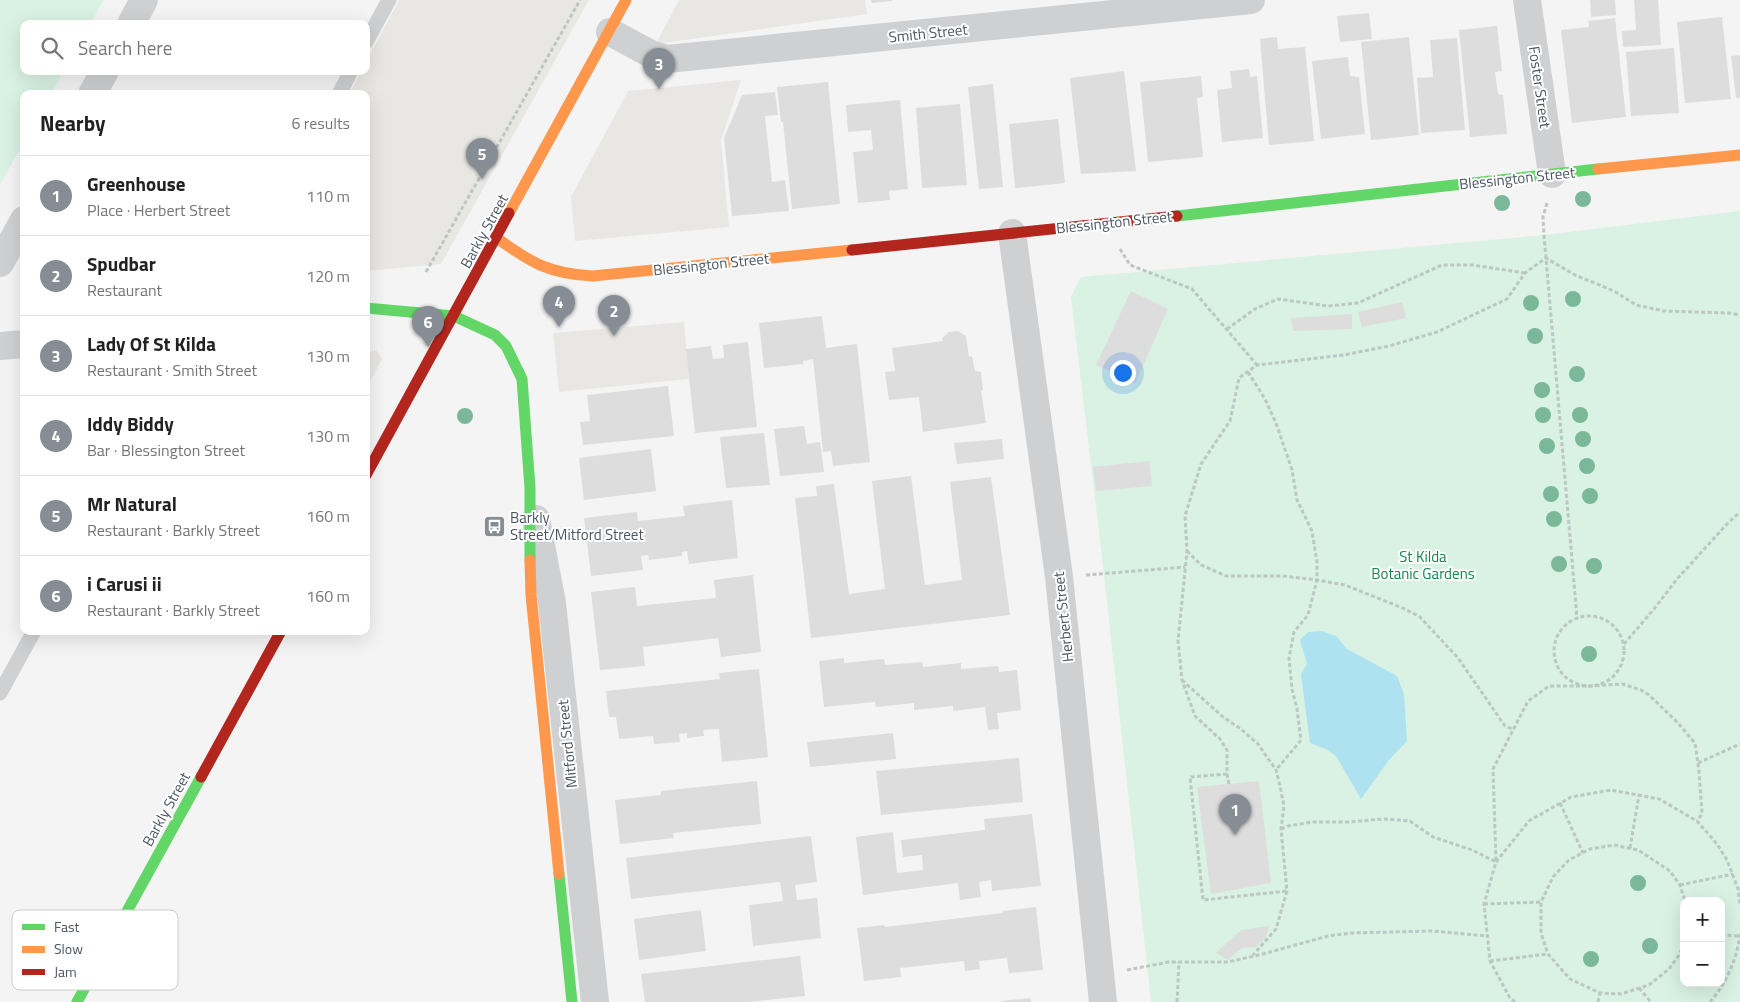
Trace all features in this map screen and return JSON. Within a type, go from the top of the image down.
[{"type":"street","points":[[133,20],[144,0]]},
{"type":"street","name":"Barkly Street","points":[[370,468],[626,0]]},
{"type":"street","name":"Smith Street","points":[[610,32],[651,54],[667,58],[1251,0]]},
{"type":"street","name":"Foster Street","points":[[1527,0],[1552,174]]},
{"type":"street","points":[[94,90],[103,75]]},
{"type":"street","name":"Blessington Street","points":[[497,238],[522,257],[547,270],[568,275],[593,276],[1103,224],[1740,155]]},
{"type":"street","points":[[0,263],[20,227]]},
{"type":"street","name":"Herbert Street","points":[[1012,233],[1059,577],[1103,1002]]},
{"type":"street","points":[[370,308],[454,316]]},
{"type":"street","name":"Mitford Street","points":[[454,316],[495,335],[506,346],[522,379],[530,488],[544,618],[595,1002]]},
{"type":"street","points":[[0,346],[20,344]]},
{"type":"street","name":"Mitford Street","points":[[544,618],[572,1002]]},
{"type":"street","name":"Barkly Street","points":[[127,910],[278,635]]},
{"type":"street","name":"Barkly Street","points":[[77,1002],[84,990]]},
{"type":"lane","points":[[370,35],[389,0]]},
{"type":"lane","points":[[340,90],[349,75]]},
{"type":"lane","points":[[0,693],[32,635]]},
{"type":"path","points":[[426,272],[580,0]]},
{"type":"path","points":[[1552,174],[1543,217],[1576,618]]},
{"type":"path","points":[[1103,224],[1130,264],[1192,289],[1257,365]]},
{"type":"path","points":[[1229,784],[1227,750],[1220,739],[1195,716],[1182,680],[1178,641],[1187,551],[1184,516],[1201,464],[1230,421],[1239,378],[1257,365],[1343,355],[1389,346],[1437,332],[1507,299],[1525,273],[1546,258]]},
{"type":"path","points":[[1546,258],[1575,275],[1614,291],[1636,305],[1664,311],[1740,315]]},
{"type":"path","points":[[1227,330],[1255,309],[1278,299],[1328,306],[1358,303],[1442,265],[1472,264],[1525,273]]},
{"type":"path","points":[[1248,371],[1265,399],[1276,424],[1292,470],[1297,500],[1312,531],[1317,562],[1317,580],[1308,615],[1294,632],[1289,658],[1292,689],[1301,740],[1276,770]]},
{"type":"path","points":[[1624,644],[1677,578],[1740,512]]},
{"type":"path","points":[[1187,551],[1201,566],[1226,576],[1283,576],[1317,580],[1344,586],[1376,597],[1420,617],[1458,658],[1505,726],[1514,730]]},
{"type":"path","points":[[1059,577],[1185,567]]},
{"type":"path","points":[[1588,615],[1601,617],[1612,624],[1624,644],[1624,656],[1620,668],[1603,684],[1580,685],[1561,673],[1556,663],[1555,641],[1559,631],[1576,618],[1588,615]]},
{"type":"path","points":[[1182,680],[1222,718],[1241,729],[1258,744],[1276,770],[1284,806],[1281,830],[1287,891],[1276,930],[1251,957]]},
{"type":"path","points":[[1515,1002],[1511,1000],[1490,961],[1484,904],[1496,862],[1493,769],[1528,700],[1549,686],[1622,684],[1641,690],[1649,695],[1678,723],[1695,743],[1702,814],[1697,821]]},
{"type":"path","points":[[1698,763],[1740,744]]},
{"type":"path","points":[[1227,774],[1190,777],[1203,900],[1287,891]]},
{"type":"path","points":[[1496,862],[1528,821],[1571,796],[1611,790],[1639,795],[1659,799],[1697,821],[1717,844],[1733,874],[1740,906]]},
{"type":"path","points":[[1630,848],[1639,795]]},
{"type":"path","points":[[1560,803],[1583,853]]},
{"type":"path","points":[[1281,830],[1288,826],[1312,822],[1350,822],[1384,819],[1410,821],[1433,837],[1472,850],[1496,862]]},
{"type":"path","points":[[1680,955],[1669,969],[1649,985],[1621,994],[1600,992],[1570,979],[1548,954],[1541,933],[1541,902],[1553,877],[1569,860],[1590,849],[1614,845],[1638,850],[1670,871],[1680,885],[1684,897]]},
{"type":"path","points":[[1680,885],[1733,874]]},
{"type":"path","points":[[1484,904],[1541,902]]},
{"type":"path","points":[[1100,975],[1169,962],[1228,962],[1328,936],[1351,933],[1433,931],[1487,936]]},
{"type":"path","points":[[1712,1001],[1721,990],[1738,951],[1740,935],[1725,935]]},
{"type":"path","points":[[1490,961],[1548,954]]},
{"type":"path","points":[[1177,1002],[1179,962]]},
{"type":"path","points":[[1639,988],[1651,1002]]},
{"type":"path","points":[[1598,1002],[1600,992]]},
{"type":"shaded area","points":[[399,0],[589,0],[441,264],[370,271],[370,90],[352,90],[359,75],[370,75],[370,54]]},
{"type":"shaded area","points":[[679,0],[865,0],[867,14],[656,44]]},
{"type":"shaded area","points":[[741,80],[721,140],[729,227],[575,241],[571,197],[628,91]]},
{"type":"shaded area","points":[[684,322],[689,379],[559,392],[553,333]]},
{"type":"shaded area","points":[[377,351],[382,359],[370,382],[370,352]]},
{"type":"green space","points":[[0,0],[104,0],[92,20],[20,20],[20,75],[62,75],[53,90],[20,90],[20,149],[0,184]]},
{"type":"green space","name":"St Kilda Botanic Gardens","points":[[1740,211],[1740,1002],[1151,1002],[1104,574],[1071,297],[1081,277],[1544,235]]},
{"type":"water","points":[[1322,631],[1336,636],[1347,649],[1397,676],[1404,694],[1407,741],[1388,761],[1361,799],[1336,756],[1326,749],[1310,743],[1301,674],[1307,664],[1300,640],[1308,632]]},
{"type":"building","points":[[871,0],[892,0],[892,1],[872,3]]},
{"type":"building","points":[[1590,0],[1615,0],[1616,15],[1591,17]]},
{"type":"building","points":[[1634,0],[1658,0],[1661,45],[1623,47],[1622,31],[1636,30]]},
{"type":"building","points":[[1369,13],[1372,39],[1340,42],[1337,16]]},
{"type":"building","points":[[1722,17],[1731,99],[1685,103],[1677,22]]},
{"type":"building","points":[[1615,18],[1626,117],[1572,123],[1561,30],[1589,27],[1588,21]]},
{"type":"building","points":[[1497,26],[1502,71],[1495,72],[1498,94],[1503,95],[1507,134],[1470,137],[1459,30]]},
{"type":"building","points":[[1277,37],[1278,49],[1305,47],[1314,141],[1269,145],[1260,39]]},
{"type":"building","points":[[1409,37],[1419,135],[1371,140],[1361,42]]},
{"type":"building","points":[[1457,38],[1465,130],[1421,133],[1417,78],[1433,77],[1430,40]]},
{"type":"building","points":[[1674,48],[1679,113],[1631,116],[1626,52]]},
{"type":"building","points":[[1740,55],[1740,98],[1736,98],[1731,56]]},
{"type":"building","points":[[1348,57],[1350,76],[1359,77],[1365,134],[1321,139],[1312,61]]},
{"type":"building","points":[[1249,69],[1250,77],[1257,76],[1263,138],[1222,142],[1217,90],[1232,88],[1230,71]]},
{"type":"building","points":[[1124,71],[1136,171],[1081,174],[1070,78]]},
{"type":"building","points":[[1201,76],[1203,97],[1197,98],[1203,157],[1148,162],[1140,82]]},
{"type":"building","points":[[828,82],[840,204],[792,209],[783,122],[781,122],[777,87]]},
{"type":"building","points":[[993,84],[1003,187],[979,189],[968,87]]},
{"type":"building","points":[[775,92],[778,115],[765,116],[772,182],[785,180],[789,211],[732,216],[724,138],[742,95]]},
{"type":"building","points":[[900,100],[908,189],[889,191],[890,200],[858,203],[853,152],[873,150],[871,130],[848,132],[846,105]]},
{"type":"building","points":[[960,104],[967,185],[922,188],[916,108]]},
{"type":"building","points":[[1058,119],[1065,183],[1015,188],[1009,124]]},
{"type":"building","points":[[1131,291],[1168,309],[1135,384],[1096,365]]},
{"type":"building","points":[[1402,302],[1406,318],[1362,327],[1358,312]]},
{"type":"building","points":[[1352,314],[1352,329],[1293,331],[1291,318]]},
{"type":"building","points":[[822,316],[826,348],[857,344],[870,462],[833,466],[831,451],[823,452],[813,359],[803,361],[803,364],[764,368],[759,323]]},
{"type":"building","points":[[958,331],[966,336],[969,357],[972,356],[975,371],[981,372],[983,390],[981,391],[986,423],[923,432],[919,397],[889,400],[885,372],[895,371],[892,348],[943,341],[942,338],[949,332]]},
{"type":"building","points":[[748,342],[757,427],[695,433],[686,349],[711,346],[713,359],[724,358],[723,345]]},
{"type":"building","points":[[668,386],[674,436],[583,445],[580,422],[590,421],[587,395]]},
{"type":"building","points":[[804,426],[807,444],[820,442],[824,472],[780,476],[774,429]]},
{"type":"building","points":[[764,433],[770,485],[726,488],[720,437]]},
{"type":"building","points":[[1002,439],[1004,459],[957,464],[954,443]]},
{"type":"building","points":[[651,449],[656,491],[584,500],[579,458]]},
{"type":"building","points":[[1149,461],[1152,486],[1096,491],[1093,467]]},
{"type":"building","points":[[911,476],[925,585],[962,580],[950,482],[991,477],[1010,615],[811,638],[795,498],[817,496],[816,486],[834,484],[849,594],[885,589],[872,481]]},
{"type":"building","points":[[732,500],[738,558],[689,564],[687,551],[682,552],[682,556],[649,560],[648,555],[641,556],[643,570],[591,576],[584,518],[637,512],[638,521],[685,516],[683,506]]},
{"type":"building","points":[[753,575],[761,652],[721,657],[718,638],[643,647],[645,666],[600,670],[591,592],[635,587],[637,606],[716,598],[714,580]]},
{"type":"building","points":[[844,658],[844,663],[884,659],[885,665],[922,662],[923,667],[961,663],[961,669],[998,666],[999,672],[1017,670],[1021,710],[997,713],[999,729],[988,730],[985,707],[953,711],[953,706],[914,710],[914,703],[876,707],[875,702],[824,707],[819,661]]},
{"type":"building","points":[[759,669],[768,757],[722,762],[719,729],[703,730],[704,736],[687,738],[687,733],[679,734],[680,742],[654,744],[653,736],[619,739],[616,717],[609,717],[606,691],[720,679],[719,673]]},
{"type":"building","points":[[893,733],[896,759],[810,767],[807,742]]},
{"type":"building","points":[[1019,758],[1023,802],[881,815],[876,771]]},
{"type":"building","points":[[757,781],[761,824],[673,833],[674,838],[620,844],[615,800],[661,795],[661,791]]},
{"type":"building","points":[[1259,781],[1271,883],[1211,894],[1197,787]]},
{"type":"building","points":[[1032,814],[1041,886],[992,891],[991,880],[979,882],[981,897],[960,900],[958,883],[863,895],[856,837],[893,832],[897,873],[923,870],[922,855],[903,857],[901,840],[985,830],[984,819]]},
{"type":"building","points":[[811,836],[817,882],[795,885],[797,900],[817,898],[821,938],[753,946],[749,905],[783,901],[780,882],[631,899],[626,858]]},
{"type":"building","points":[[1036,907],[1043,970],[1009,973],[1007,958],[979,961],[980,969],[965,971],[964,961],[900,968],[901,977],[864,981],[857,928],[884,925],[885,927],[1003,913],[1003,911]]},
{"type":"building","points":[[701,910],[706,951],[639,960],[634,919]]},
{"type":"building","points":[[1270,926],[1265,938],[1256,947],[1242,948],[1228,960],[1216,953],[1241,930]]},
{"type":"building","points":[[800,956],[805,996],[748,1002],[645,1002],[641,974]]},
{"type":"building","points":[[1030,998],[1031,1002],[1001,1001]]},
{"type":"traffic: fast","points":[[1177,216],[1598,169]]},
{"type":"traffic: fast","points":[[370,308],[454,316],[495,335],[506,346],[522,379],[530,488],[530,560]]},
{"type":"traffic: fast","points":[[128,910],[201,777]]},
{"type":"traffic: fast","points":[[559,874],[572,1002]]},
{"type":"traffic: fast","points":[[77,1002],[84,990]]},
{"type":"traffic: slow","points":[[509,213],[626,0]]},
{"type":"traffic: slow","points":[[1598,169],[1740,155]]},
{"type":"traffic: slow","points":[[497,238],[542,266],[565,273],[593,276],[852,250]]},
{"type":"traffic: slow","points":[[530,560],[531,595],[559,874]]},
{"type":"traffic: jam","points":[[370,468],[509,213]]},
{"type":"traffic: jam","points":[[852,250],[1177,216]]},
{"type":"traffic: jam","points":[[201,777],[279,635]]},
{"type":"place","name":"Lady Of St Kilda","points":[[659,89]]},
{"type":"place","name":"Mr Natural","points":[[482,179]]},
{"type":"place","name":"Iddy Biddy","points":[[559,327]]},
{"type":"place","name":"Spudbar","points":[[614,336]]},
{"type":"place","name":"i Carusi ii","points":[[428,347]]},
{"type":"place","name":"Barkly Street/Mitford Street","points":[[494,526]]},
{"type":"place","name":"Greenhouse","points":[[1235,835]]}]
